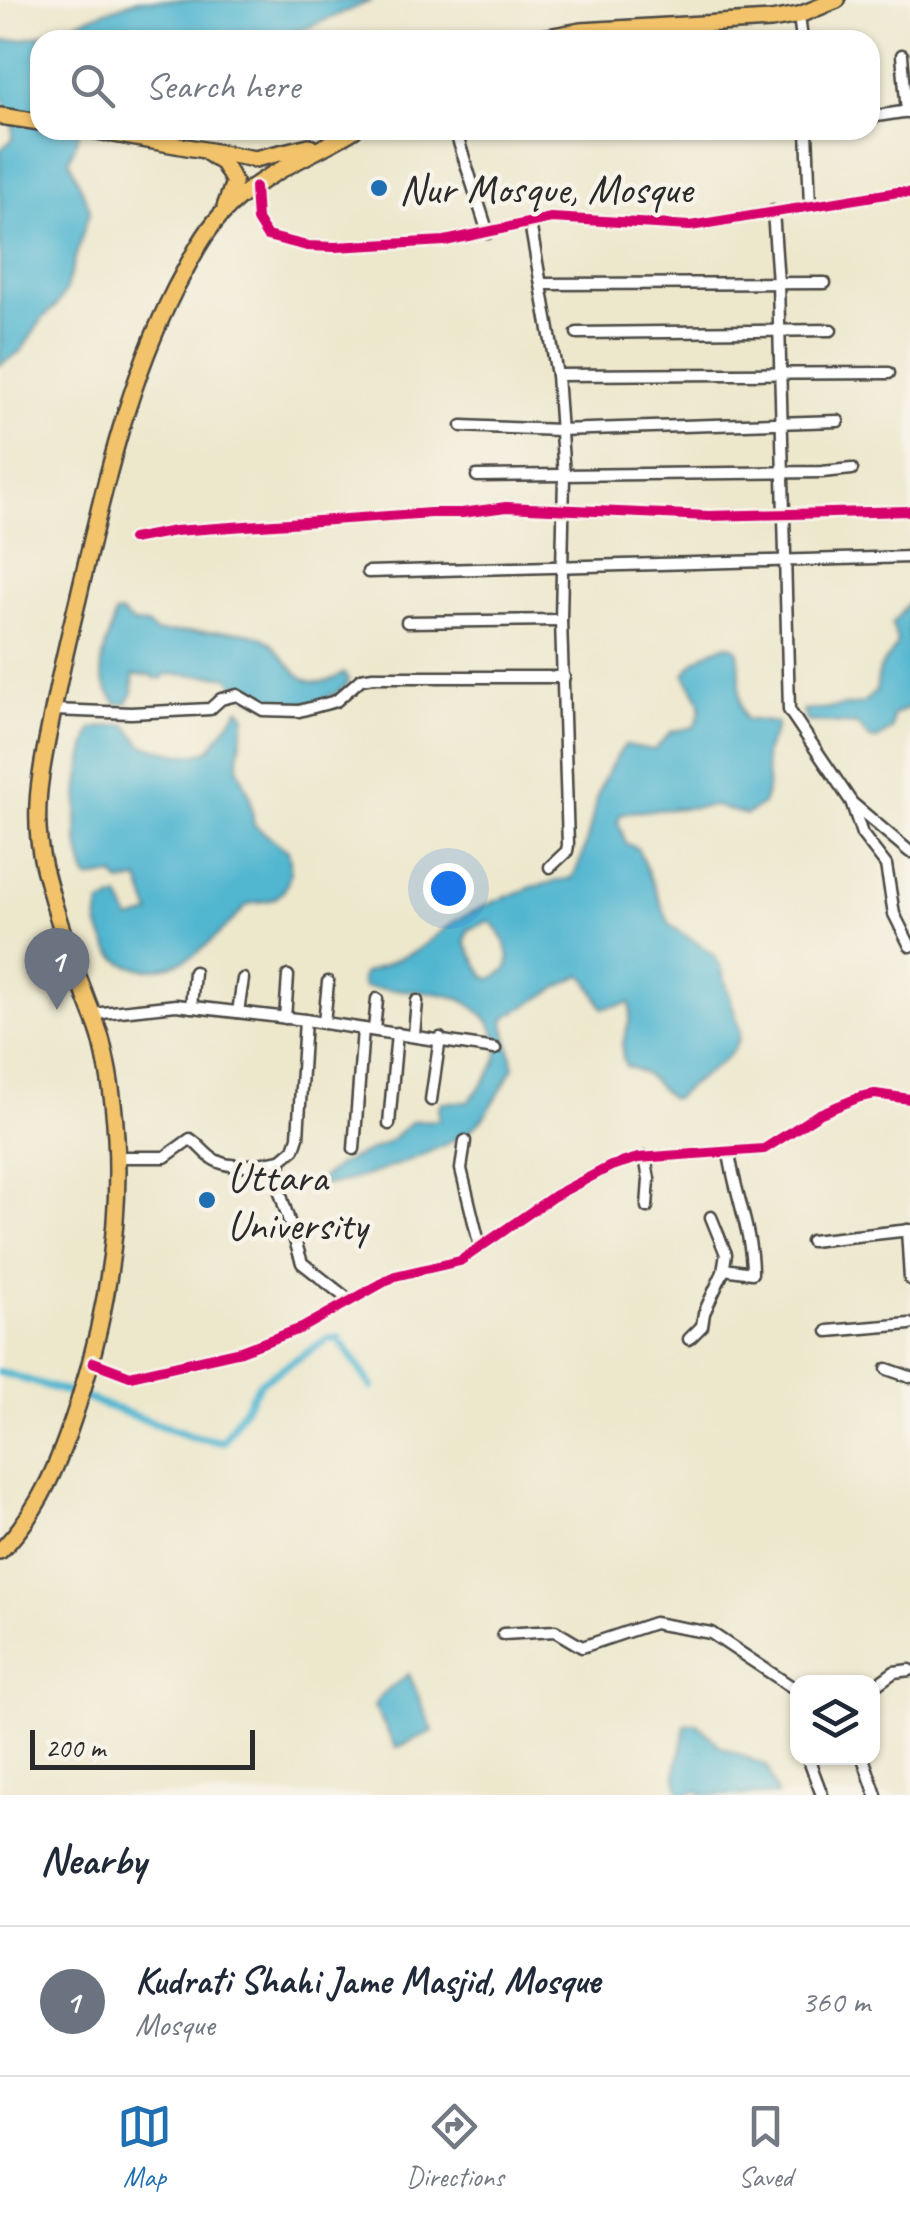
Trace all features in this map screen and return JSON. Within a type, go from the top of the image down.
[{"type":"highway","points":[[603,30],[736,24],[799,15],[837,0]]},
{"type":"highway","points":[[0,116],[30,120]]},
{"type":"highway","points":[[148,140],[255,159],[322,140]]},
{"type":"highway","points":[[220,215],[255,187],[337,140]]},
{"type":"highway","points":[[0,1551],[26,1522],[41,1496],[76,1414],[111,1276],[115,1158],[109,1084],[102,1042],[53,903],[37,842],[39,775],[118,434],[165,309],[190,260],[220,215],[234,182],[223,162],[202,150]]},
{"type":"street","points":[[799,15],[803,30]]},
{"type":"street","points":[[880,116],[908,112],[902,56]]},
{"type":"street","points":[[458,140],[488,233]]},
{"type":"street","points":[[807,140],[810,206]]},
{"type":"street","points":[[255,187],[255,208],[262,233],[321,246],[409,245],[551,218],[690,226],[910,193]]},
{"type":"street","points":[[772,212],[780,331],[790,710],[852,803],[862,834],[886,865],[894,914],[910,946]]},
{"type":"street","points":[[530,224],[557,375],[564,476],[561,620],[568,846],[567,852],[550,867]]},
{"type":"street","points":[[541,284],[825,283]]},
{"type":"street","points":[[577,333],[831,330]]},
{"type":"street","points":[[557,375],[889,374]]},
{"type":"street","points":[[462,426],[559,430],[838,421]]},
{"type":"street","points":[[477,476],[852,469]]},
{"type":"street","points":[[132,539],[175,531],[462,514],[506,507],[655,515],[910,511]]},
{"type":"street","points":[[368,572],[910,557]]},
{"type":"street","points":[[407,622],[561,620]]},
{"type":"street","points":[[53,710],[210,709],[221,699],[237,695],[262,710],[299,711],[336,701],[361,679],[374,677],[564,677]]},
{"type":"street","points":[[852,803],[910,852]]},
{"type":"street","points":[[191,1006],[194,972]]},
{"type":"street","points":[[285,1018],[288,976]]},
{"type":"street","points":[[238,1012],[243,979]]},
{"type":"street","points":[[324,1023],[328,982]]},
{"type":"street","points":[[354,1149],[369,1030],[377,998]]},
{"type":"street","points":[[414,1035],[417,1001]]},
{"type":"street","points":[[93,1014],[191,1006],[440,1038],[495,1049]]},
{"type":"street","points":[[115,1158],[165,1157],[190,1139],[215,1160],[234,1165],[281,1160],[294,1149],[298,1137],[305,1020]]},
{"type":"street","points":[[389,1124],[397,1033]]},
{"type":"street","points":[[431,1100],[440,1038]]},
{"type":"street","points":[[91,1367],[130,1376],[205,1361],[302,1328],[410,1270],[460,1262],[585,1179],[645,1157],[764,1149],[820,1114],[860,1096],[910,1098]]},
{"type":"street","points":[[465,1141],[461,1169],[480,1247]]},
{"type":"street","points":[[724,1270],[752,1273],[752,1244],[735,1192],[729,1152]]},
{"type":"street","points":[[645,1157],[649,1180],[647,1207]]},
{"type":"street","points":[[281,1160],[279,1189],[302,1263],[349,1300]]},
{"type":"street","points":[[689,1339],[702,1326],[724,1270],[726,1254],[711,1217]]},
{"type":"street","points":[[811,1242],[909,1230],[910,1279]]},
{"type":"street","points":[[828,1331],[910,1324]]},
{"type":"street","points":[[887,1369],[910,1377]]},
{"type":"street","points":[[503,1634],[555,1632],[582,1647],[654,1623],[711,1633],[790,1686]]},
{"type":"street","points":[[880,1682],[894,1672],[910,1670]]},
{"type":"street","points":[[811,1765],[822,1795]]},
{"type":"street","points":[[865,1765],[876,1795]]},
{"type":"water","points":[[140,0],[373,0],[302,30],[56,30]]},
{"type":"water","points":[[30,38],[30,140],[76,140],[69,160],[90,209],[65,292],[21,351],[0,365],[0,150],[13,139],[13,124],[0,92],[0,40]]},
{"type":"water","points":[[910,601],[910,707],[893,715],[892,729],[876,740],[857,725],[806,721],[803,711],[862,704],[876,691],[880,669],[896,644],[892,624]]},
{"type":"water","points":[[115,614],[155,632],[224,631],[259,636],[304,678],[328,681],[344,673],[348,679],[346,686],[307,703],[277,705],[250,697],[227,676],[133,675],[133,693],[127,703],[118,704],[104,683],[102,662]]},
{"type":"water","points":[[728,645],[737,649],[745,719],[777,723],[765,754],[767,785],[763,804],[746,815],[715,806],[629,812],[620,815],[618,822],[626,843],[638,849],[670,925],[713,954],[721,967],[740,1031],[732,1051],[675,1098],[670,1098],[646,1075],[626,1066],[622,1050],[630,1003],[603,1008],[581,975],[506,1017],[514,1067],[475,1126],[444,1145],[396,1165],[348,1180],[314,1184],[338,1165],[388,1142],[413,1121],[439,1120],[442,1102],[468,1102],[496,1060],[497,1039],[492,1027],[472,1006],[439,994],[364,987],[363,974],[416,951],[455,921],[491,903],[532,887],[572,878],[584,851],[601,787],[616,758],[625,745],[654,750],[671,732],[694,727],[700,705],[685,675],[709,652]],"holes":[[[489,921],[504,942],[509,963],[492,979],[485,977],[465,943],[468,930]]]},
{"type":"water","points":[[239,708],[245,716],[238,768],[250,796],[254,825],[288,851],[290,872],[286,886],[277,897],[246,906],[194,955],[170,966],[132,967],[112,953],[101,932],[98,914],[101,904],[119,897],[130,920],[151,914],[139,880],[120,883],[114,875],[88,879],[82,863],[78,804],[92,729],[126,724],[142,745],[198,754],[210,749]]},
{"type":"water","points":[[409,1674],[433,1731],[396,1748],[374,1706],[380,1696]]},
{"type":"water","points":[[697,1723],[721,1747],[767,1766],[777,1795],[704,1795],[698,1791],[680,1795],[676,1772],[685,1725]]},
{"type":"waterway","points":[[0,1372],[190,1436],[223,1442],[261,1382],[328,1339],[338,1337],[372,1387]]},
{"type":"cycle path","points":[[255,187],[257,220],[267,236],[307,246],[335,247],[445,241],[551,218],[690,226],[910,193]]},
{"type":"cycle path","points":[[132,539],[175,531],[506,507],[709,516],[910,511]]},
{"type":"cycle path","points":[[93,1362],[130,1376],[241,1351],[302,1328],[395,1276],[460,1261],[554,1196],[611,1166],[638,1158],[764,1149],[819,1114],[860,1097],[875,1094],[910,1099]]},
{"type":"place","name":"Nur Mosque, Mosque","points":[[379,188]]},
{"type":"place","name":"Kudrati Shahi Jame Masjid, Mosque","points":[[57,1010]]},
{"type":"place","name":"Uttara University","points":[[207,1200]]}]
